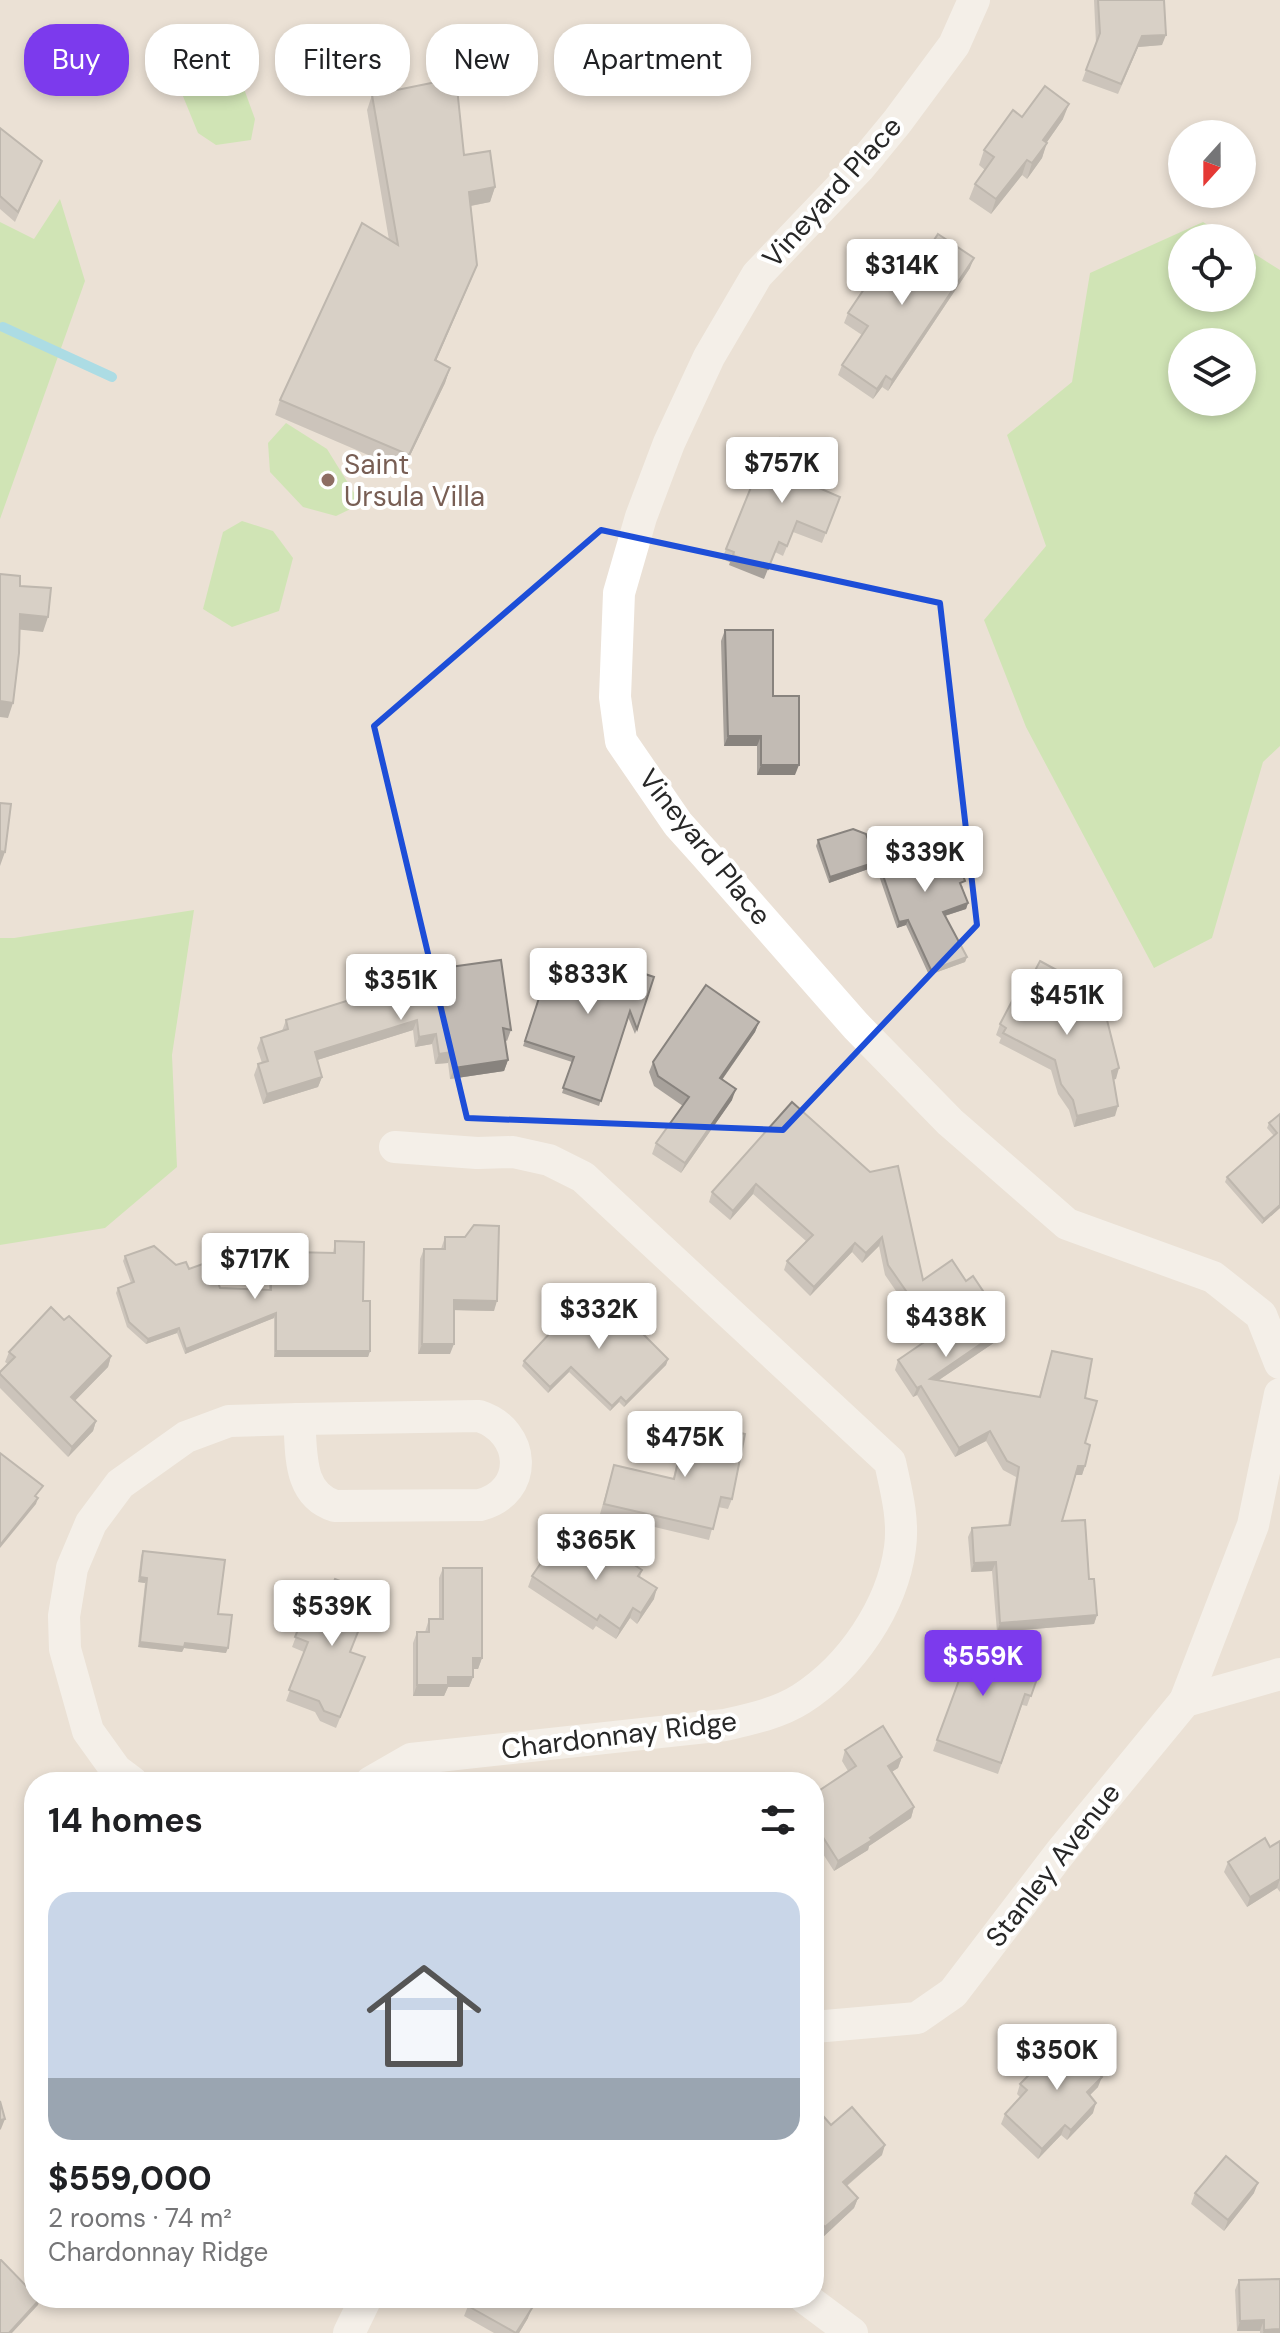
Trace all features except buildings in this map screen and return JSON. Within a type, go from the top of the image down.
[{"type":"street","name":"Vineyard Place","points":[[974,0],[954,45],[897,122],[859,168],[757,275],[703,372],[669,443],[641,517],[619,593],[615,697],[621,741],[687,834],[856,1026],[950,1122],[1067,1224],[1213,1277],[1261,1315],[1280,1363]]},
{"type":"street","name":"Chardonnay Ridge","points":[[388,1772],[411,1759],[725,1725],[757,1718],[799,1700],[825,1681],[874,1621],[895,1573],[900,1545],[899,1508],[890,1462],[583,1177],[549,1160],[513,1152],[477,1153],[395,1147]]},
{"type":"street","points":[[1185,1701],[1253,1525],[1280,1394]]},
{"type":"street","points":[[119,1772],[88,1731],[65,1649],[64,1616],[72,1568],[91,1523],[120,1484],[186,1437],[229,1421],[299,1419],[479,1416],[501,1426],[509,1436],[514,1447],[515,1472],[496,1501],[480,1505],[335,1506],[324,1503],[308,1486],[304,1475],[299,1419]]},
{"type":"street","points":[[1185,1701],[1280,1674]]},
{"type":"street","name":"Stanley Avenue","points":[[824,2026],[917,2018],[953,1993],[1060,1853],[1185,1701]]},
{"type":"street","points":[[349,2333],[361,2308]]},
{"type":"street","points":[[818,2308],[852,2333]]},
{"type":"highlighted area","points":[[601,530],[940,603],[977,925],[783,1130],[467,1118],[374,726]]},
{"type":"green space","points":[[183,96],[247,96],[255,119],[251,140],[216,145],[198,133]]},
{"type":"green space","points":[[60,199],[85,281],[0,519],[0,222],[34,239]]},
{"type":"green space","points":[[1168,238],[1168,312],[1256,312],[1256,255],[1280,270],[1280,746],[1263,762],[1212,938],[1154,968],[1026,727],[984,620],[1046,546],[1007,435],[1072,382],[1090,273]]},
{"type":"green space","points":[[286,423],[327,449],[361,504],[336,516],[303,507],[270,472],[268,443]]},
{"type":"green space","points":[[242,521],[273,531],[293,558],[279,611],[232,627],[203,609],[223,532]]},
{"type":"green space","points":[[194,910],[172,1055],[177,1167],[105,1228],[0,1245],[0,938]]},
{"type":"waterway","points":[[3,327],[112,377]]},
{"type":"place","name":"Saint Ursula Villa","points":[[328,480]]}]
